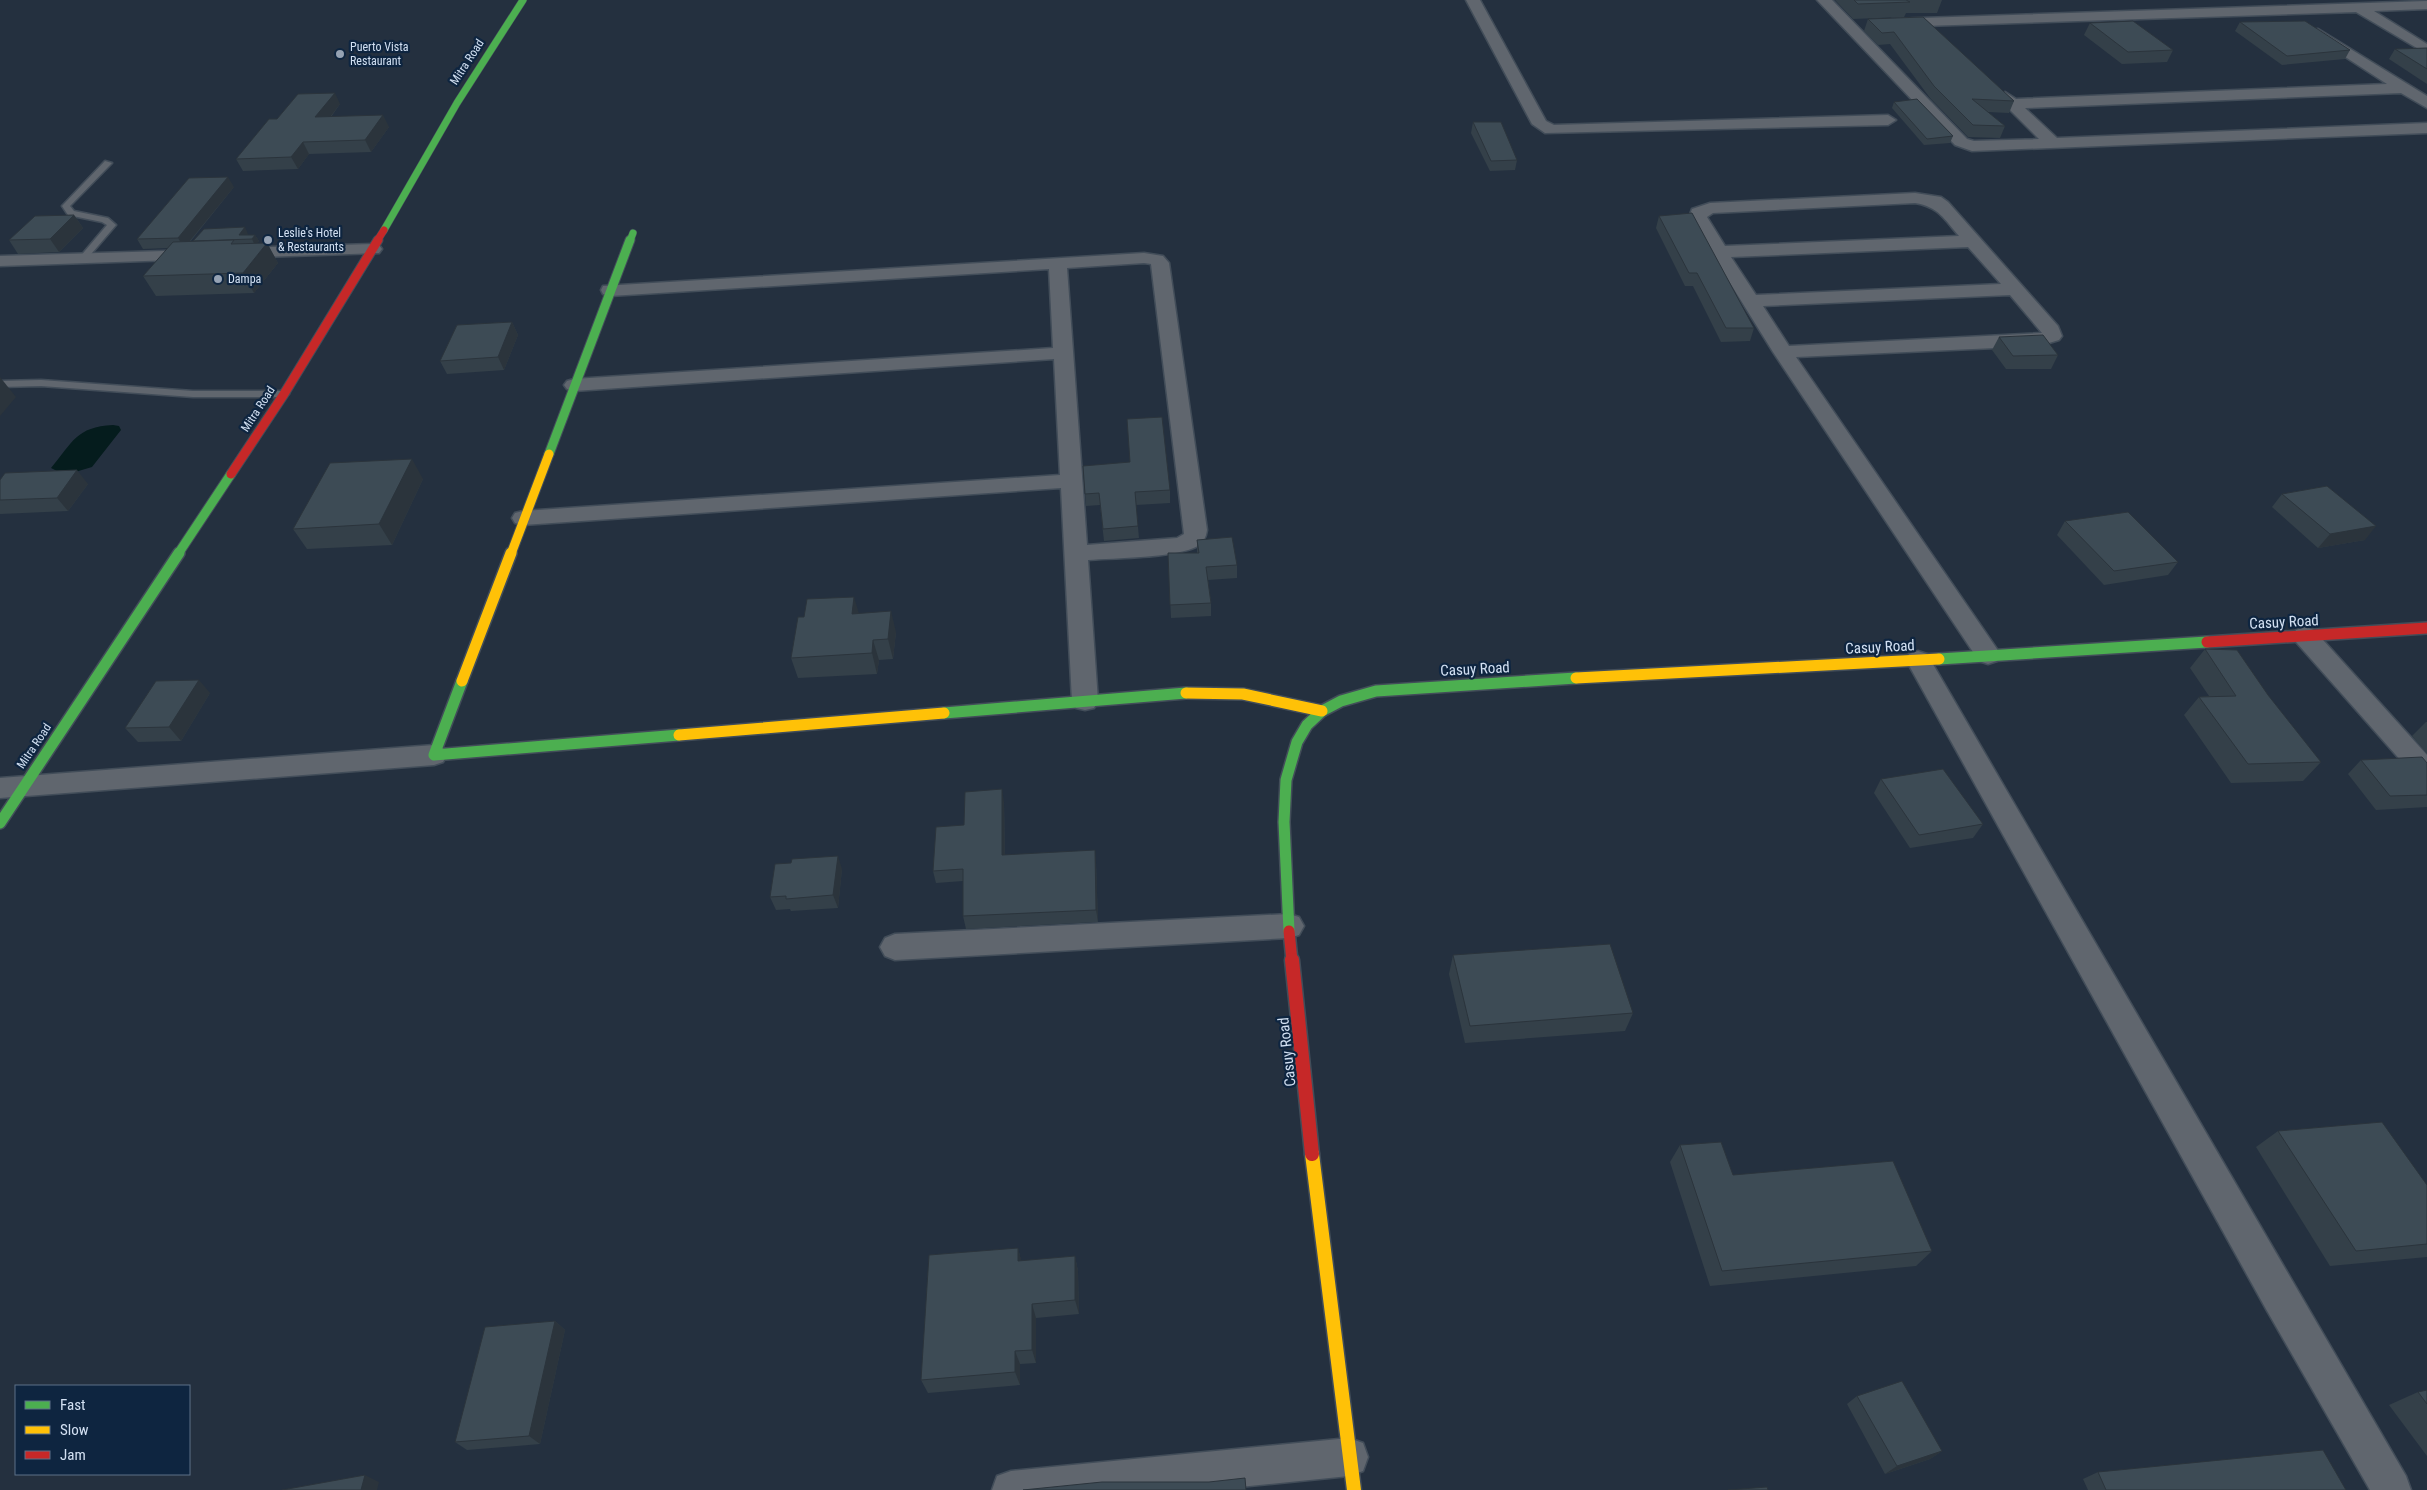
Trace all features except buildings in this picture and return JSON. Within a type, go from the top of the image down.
[{"type":"street","name":"Mitra Road","points":[[0,823],[12,788],[284,394],[373,248],[457,103],[523,0]]},
{"type":"street","points":[[1473,0],[1540,124],[1550,130],[1888,120]]},
{"type":"street","points":[[1824,0],[1962,142],[1979,146],[2427,128]]},
{"type":"street","points":[[2347,0],[2427,50]]},
{"type":"street","points":[[1849,25],[2427,5]]},
{"type":"street","points":[[2284,11],[2427,103]]},
{"type":"street","points":[[1923,22],[1937,34]]},
{"type":"street","points":[[1992,85],[2053,143]]},
{"type":"street","points":[[2012,104],[2404,88]]},
{"type":"street","points":[[1783,352],[2039,340],[2052,336],[2051,330],[1942,206],[1925,198],[1702,210],[1698,213],[1698,217],[1719,252],[1783,352],[1988,655]]},
{"type":"street","points":[[434,755],[633,233]]},
{"type":"street","points":[[1719,252],[1974,241]]},
{"type":"street","points":[[0,261],[373,248]]},
{"type":"street","points":[[610,290],[1144,258],[1157,260],[1160,263],[1196,530],[1195,537],[1188,542],[1178,545],[1076,553]]},
{"type":"street","points":[[1058,264],[1085,701]]},
{"type":"street","points":[[1750,301],[2016,289]]},
{"type":"street","points":[[574,385],[1063,353]]},
{"type":"street","points":[[523,518],[1071,481]]},
{"type":"street","name":"Casuy Road","points":[[1352,1473],[1318,1205],[1290,926],[1284,804],[1291,757],[1300,736],[1322,711],[1345,698],[1376,691],[1415,687],[1918,660],[2427,628]]},
{"type":"street","points":[[2305,636],[2427,773]]},
{"type":"street","points":[[1918,660],[2279,1296],[2392,1490]]},
{"type":"street","points":[[12,788],[1192,693],[1228,692],[1272,698],[1322,711]]},
{"type":"street","points":[[895,947],[1290,926]]},
{"type":"street","points":[[1011,1490],[1352,1473]]},
{"type":"lane","points":[[83,258],[112,225],[105,220],[71,213],[67,210],[66,206],[108,163]]},
{"type":"lane","points":[[0,384],[41,383],[193,394],[284,394]]},
{"type":"shaded area","points":[[101,426],[119,426],[121,430],[92,467],[65,475],[51,468],[71,443],[83,433]]},
{"type":"traffic: fast","points":[[384,230],[457,103],[523,0]]},
{"type":"traffic: fast","points":[[549,454],[633,233]]},
{"type":"traffic: fast","points":[[0,823],[231,474]]},
{"type":"traffic: fast","points":[[1939,659],[2207,642]]},
{"type":"traffic: fast","points":[[1289,931],[1284,822],[1286,780],[1297,742],[1307,725],[1322,711],[1341,701],[1376,691],[1576,678]]},
{"type":"traffic: fast","points":[[462,681],[434,755],[679,735]]},
{"type":"traffic: fast","points":[[944,713],[1186,693]]},
{"type":"traffic: slow","points":[[462,681],[549,454]]},
{"type":"traffic: slow","points":[[1576,678],[1939,659]]},
{"type":"traffic: slow","points":[[1186,693],[1243,694],[1322,711]]},
{"type":"traffic: slow","points":[[679,735],[944,713]]},
{"type":"traffic: slow","points":[[1312,1154],[1354,1490]]},
{"type":"traffic: jam","points":[[231,474],[284,394],[384,230]]},
{"type":"traffic: jam","points":[[2207,642],[2427,628]]},
{"type":"traffic: jam","points":[[1289,931],[1312,1154]]},
{"type":"place","name":"Puerto Vista Restaurant","points":[[340,54]]},
{"type":"place","name":"Leslie's Hotel & Restaurants","points":[[268,240]]},
{"type":"place","name":"Dampa","points":[[218,279]]}]
